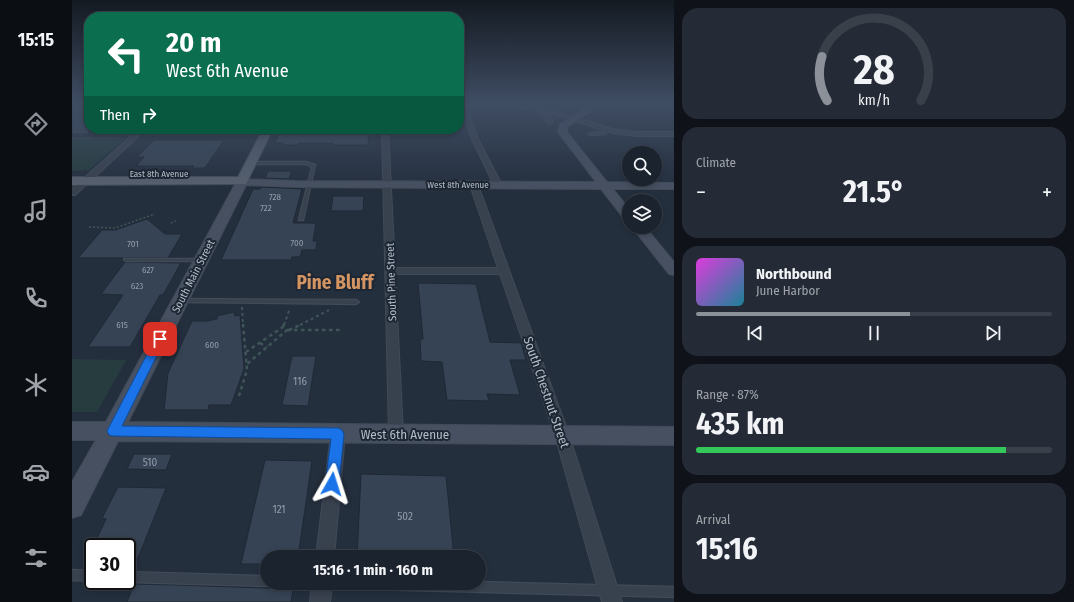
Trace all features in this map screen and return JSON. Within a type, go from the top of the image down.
[{"type":"main road","name":"South Main Street","points":[[246,173],[266,134]]},
{"type":"main road","name":"East 8th Avenue","points":[[72,181],[88,178],[246,173]]},
{"type":"main road","name":"East 8th Avenue","points":[[72,175],[88,178]]},
{"type":"street","points":[[473,132],[498,185]]},
{"type":"street","points":[[562,132],[622,208]]},
{"type":"street","points":[[623,132],[634,134],[674,134]]},
{"type":"street","points":[[72,193],[136,134]]},
{"type":"street","name":"South Pine Street","points":[[385,134],[396,434]]},
{"type":"street","name":"West 8th Avenue","points":[[246,173],[253,184],[674,186]]},
{"type":"street","name":"South Main Street","points":[[72,506],[113,431],[246,173]]},
{"type":"street","name":"South Chestnut Street","points":[[474,185],[562,435],[610,596]]},
{"type":"street","points":[[644,234],[674,271]]},
{"type":"street","points":[[390,270],[505,271]]},
{"type":"street","name":"West 6th Avenue","points":[[72,430],[338,434],[674,436]]},
{"type":"street","points":[[326,550],[338,434]]},
{"type":"street","points":[[320,602],[321,590]]},
{"type":"lane","points":[[590,134],[605,132]]},
{"type":"lane","points":[[246,173],[311,164],[314,166],[301,219]]},
{"type":"lane","points":[[126,260],[201,260]]},
{"type":"lane","points":[[180,301],[356,302]]},
{"type":"lane","points":[[72,575],[84,576]]},
{"type":"lane","points":[[136,577],[260,581]]},
{"type":"lane","points":[[479,590],[610,596],[674,592]]},
{"type":"path","points":[[72,138],[120,138]]},
{"type":"path","points":[[89,228],[115,228],[156,214]]},
{"type":"path","points":[[171,223],[176,221]]},
{"type":"path","points":[[246,352],[283,327],[291,306]]},
{"type":"path","points":[[247,364],[288,330],[335,307]]},
{"type":"path","points":[[239,396],[247,370],[242,308]]},
{"type":"path","points":[[283,327],[288,330],[343,330]]},
{"type":"path","points":[[272,334],[278,338]]},
{"type":"path","points":[[260,343],[267,347]]},
{"type":"green space","points":[[74,138],[125,138],[89,170],[72,171],[72,140]]},
{"type":"green space","points":[[72,359],[126,360],[97,412],[72,412]]},
{"type":"building","points":[[72,132],[84,132],[84,134],[72,134]]},
{"type":"building","points":[[279,134],[369,134],[368,145],[299,143],[298,145],[282,145],[283,143],[275,143]]},
{"type":"building","points":[[154,140],[224,140],[205,168],[192,168],[194,166],[136,166],[144,157],[137,157]]},
{"type":"building","points":[[268,171],[292,171],[289,179],[265,178]]},
{"type":"building","points":[[261,187],[302,189],[293,223],[316,223],[313,241],[317,241],[316,250],[302,250],[300,257],[292,257],[291,260],[221,260],[253,189],[260,189]]},
{"type":"building","points":[[333,196],[364,196],[363,211],[331,211]]},
{"type":"building","points":[[147,219],[165,234],[182,234],[168,258],[78,258],[102,230],[115,230]]},
{"type":"building","points":[[125,262],[181,263],[163,295],[160,295],[130,347],[88,347],[123,295],[101,294]]},
{"type":"building","points":[[418,283],[476,284],[490,342],[521,343],[526,360],[510,360],[520,395],[487,394],[489,401],[447,400],[442,362],[421,361],[420,339],[423,339]]},
{"type":"building","points":[[234,312],[235,316],[240,315],[244,369],[231,405],[209,405],[208,410],[164,410],[168,373],[192,321],[217,319],[217,316]]},
{"type":"building","points":[[292,356],[316,356],[308,406],[282,405]]},
{"type":"building","points":[[134,454],[172,454],[166,470],[127,469]]},
{"type":"building","points":[[265,460],[312,461],[299,550],[260,550],[260,564],[241,564]]},
{"type":"building","points":[[361,474],[446,476],[453,550],[357,550]]},
{"type":"building","points":[[118,487],[166,488],[138,558],[136,558],[136,538],[97,538],[106,519],[102,518]]},
{"type":"building","points":[[136,584],[260,588],[260,590],[293,590],[291,602],[127,602],[132,590],[136,590]]},
{"type":"district","name":"Pine Bluff","points":[[335,282]]},
{"type":"route","points":[[160,339],[113,431],[338,434],[332,484]]}]
